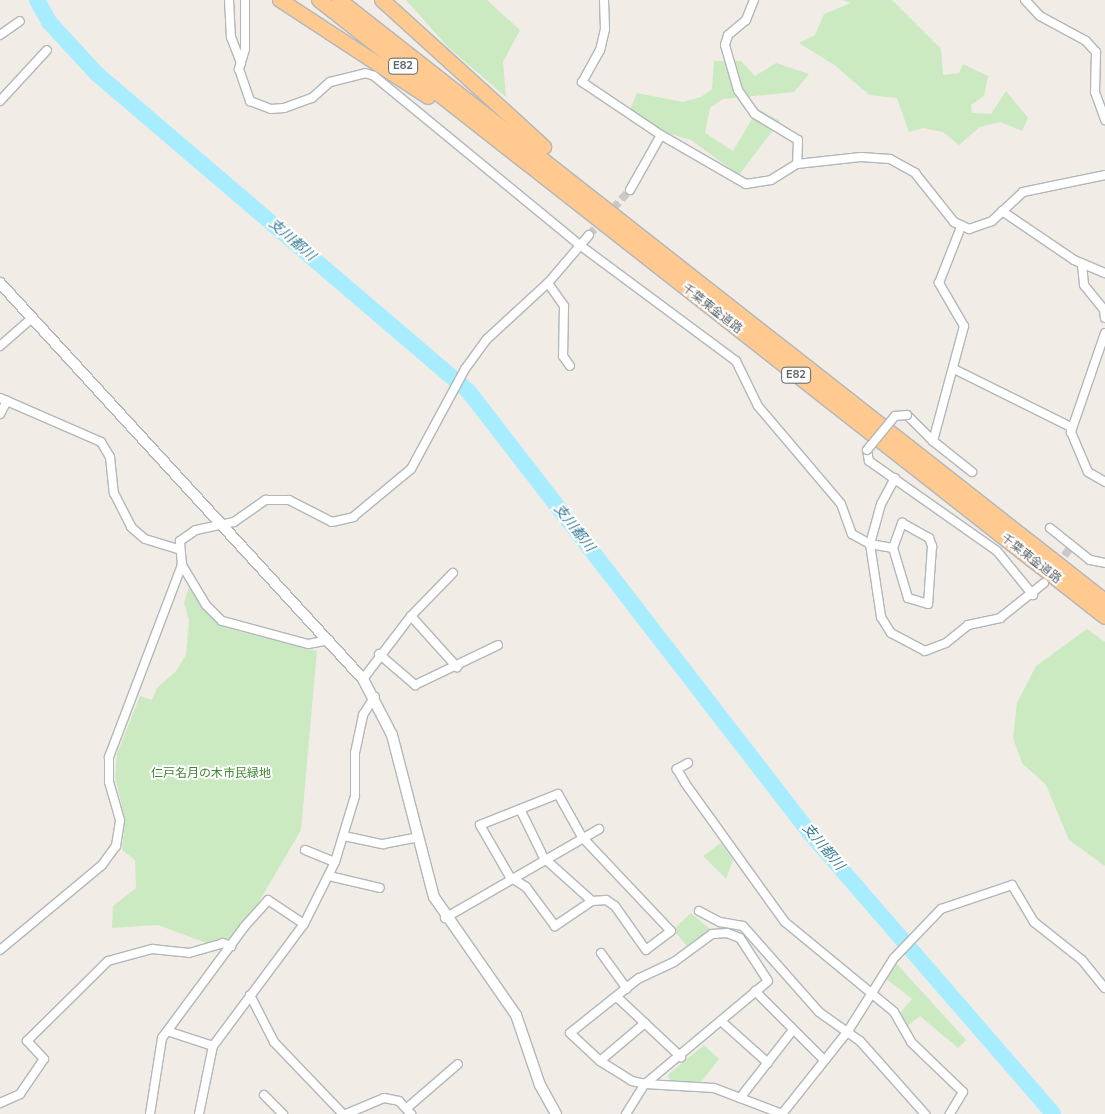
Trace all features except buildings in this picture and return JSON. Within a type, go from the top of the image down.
[{"type":"highway","points":[[280,0],[486,133]]},
{"type":"highway","name":"千葉東金道路","points":[[319,0],[486,133],[1105,617]]},
{"type":"highway","name":"E82","points":[[339,0],[661,250]]},
{"type":"highway","name":"E82","points":[[382,0],[497,108],[622,211],[661,250]]},
{"type":"highway","name":"千葉東金道路","points":[[661,250],[1105,601]]},
{"type":"street","points":[[229,0],[231,37],[241,63]]},
{"type":"street","points":[[245,0],[240,81],[250,101],[271,109],[300,104],[330,82],[370,74],[581,246],[736,361],[758,406],[842,504],[852,534],[870,544],[893,548]]},
{"type":"street","points":[[604,0],[600,50],[582,82],[661,135],[746,184],[771,180],[797,164],[868,157],[907,166],[961,227]]},
{"type":"street","points":[[754,0],[746,20],[728,35],[725,45],[738,90],[755,114],[798,140],[797,164]]},
{"type":"street","points":[[1025,0],[1040,16],[1086,41],[1098,56],[1095,92],[1105,120]]},
{"type":"street","points":[[0,35],[20,21]]},
{"type":"street","points":[[0,101],[47,50]]},
{"type":"street","points":[[1098,56],[1105,50]]},
{"type":"street","points":[[630,190],[661,135]]},
{"type":"street","points":[[961,227],[985,226],[1023,192],[1105,175]]},
{"type":"street","points":[[1002,212],[1082,265],[1105,273]]},
{"type":"street","points":[[933,441],[956,370],[964,326],[939,283],[961,227]]},
{"type":"street","points":[[177,549],[188,533],[223,526],[266,500],[278,498],[332,522],[353,517],[411,469],[465,369],[487,339],[548,283],[589,235]]},
{"type":"street","points":[[1082,265],[1084,285],[1105,318]]},
{"type":"street","points":[[0,283],[329,640],[363,679],[375,696],[392,735],[415,838],[434,898],[445,918],[516,1015],[540,1085],[556,1114]]},
{"type":"street","points":[[548,283],[564,306],[563,356],[570,366]]},
{"type":"street","points":[[0,346],[32,318]]},
{"type":"street","points":[[1071,427],[1089,390],[1105,333]]},
{"type":"street","points":[[956,370],[1071,427],[1088,472],[1105,482]]},
{"type":"street","points":[[0,414],[4,400],[101,442],[110,457],[114,493],[131,526],[145,539],[177,549]]},
{"type":"street","points":[[972,472],[933,441],[907,415],[895,416],[867,450],[869,461],[997,551],[1033,594]]},
{"type":"street","points":[[895,478],[881,504],[870,544],[881,617],[891,633],[925,651],[946,643],[968,625],[1000,618],[1033,594],[1044,583]]},
{"type":"street","points":[[902,523],[929,538],[932,546],[928,604],[908,598],[893,548],[902,523]]},
{"type":"street","points":[[1050,528],[1090,560],[1105,563]]},
{"type":"street","points":[[177,549],[182,565],[206,606],[229,625],[308,644],[329,640]]},
{"type":"street","points":[[0,950],[102,865],[116,846],[120,820],[109,782],[109,757],[182,565]]},
{"type":"street","points":[[363,679],[379,654],[411,616],[453,573]]},
{"type":"street","points":[[411,616],[457,667]]},
{"type":"street","points":[[379,654],[415,685],[457,667],[498,644]]},
{"type":"street","points":[[199,1114],[213,1046],[304,924],[335,862],[357,786],[355,753],[364,715],[375,696]]},
{"type":"street","points":[[688,764],[677,769],[688,790],[785,922],[894,1012],[911,1042],[963,1092],[950,1114]]},
{"type":"street","points":[[558,794],[582,838],[671,931],[646,950],[615,906],[606,900],[592,901],[555,926],[526,888],[510,877],[480,825],[520,809],[558,794]]},
{"type":"street","points":[[520,809],[544,858],[592,901]]},
{"type":"street","points":[[445,918],[510,877],[599,829]]},
{"type":"street","points":[[344,836],[383,844],[415,838]]},
{"type":"street","points":[[305,850],[335,862]]},
{"type":"street","points":[[328,876],[380,888]]},
{"type":"street","points":[[626,1114],[645,1084],[681,1057],[768,980],[760,964],[740,938],[727,933],[712,934],[674,962],[626,989],[570,1033],[600,1061],[645,1084],[714,1088],[782,1114],[848,1031],[894,958],[918,930],[942,909],[1012,885],[1034,922],[1082,960],[1105,988]]},
{"type":"street","points":[[150,1114],[162,1038],[268,900],[304,924]]},
{"type":"street","points":[[699,911],[714,920],[743,926],[819,1012],[848,1031],[925,1114]]},
{"type":"street","points":[[0,1103],[20,1094],[44,1059],[27,1041],[108,961],[152,949],[189,953],[223,943],[231,946]]},
{"type":"street","points":[[601,953],[626,989]]},
{"type":"street","points":[[754,992],[824,1060]]},
{"type":"street","points":[[250,995],[274,1042],[344,1114],[384,1098],[409,1111],[458,1064]]},
{"type":"street","points":[[617,997],[681,1057]]},
{"type":"street","points":[[721,1021],[768,1063]]},
{"type":"street","points":[[600,1061],[644,1023]]},
{"type":"street","points":[[740,1098],[793,1030]]},
{"type":"street","points":[[167,1031],[213,1046]]},
{"type":"street","points":[[264,1095],[283,1114]]},
{"type":"green space","points":[[406,0],[487,0],[520,30],[503,62],[506,97],[449,48]]},
{"type":"green space","points":[[843,0],[892,0],[941,49],[943,75],[959,73],[963,64],[988,76],[984,96],[971,105],[972,113],[991,114],[1006,91],[1028,118],[1022,131],[1000,122],[980,127],[959,145],[943,132],[923,128],[909,132],[897,98],[869,95],[836,66],[799,43],[815,35],[824,14],[851,3]]},
{"type":"green space","points":[[714,61],[741,61],[755,76],[776,63],[809,74],[794,92],[723,99],[710,108],[705,133],[733,151],[758,109],[780,121],[739,175],[691,140],[664,132],[630,109],[637,93],[683,102],[701,97],[712,89]]},
{"type":"green space","name":"仁戸名月の木市民緑地","points":[[189,587],[206,612],[226,628],[317,651],[301,830],[250,917],[230,938],[209,944],[158,925],[112,928],[113,906],[136,888],[135,860],[122,850],[125,819],[115,777],[117,754],[140,696],[152,700],[157,688],[176,671],[186,655],[189,620],[184,603]]},
{"type":"green space","points":[[1087,629],[1105,642],[1105,866],[1069,840],[1046,785],[1022,763],[1013,738],[1017,703],[1036,666]]},
{"type":"green space","points":[[721,843],[733,860],[726,879],[703,856]]},
{"type":"green space","points":[[691,913],[711,930],[688,947],[673,930]]},
{"type":"green space","points":[[896,963],[966,1040],[958,1048],[920,1016],[906,1027],[900,1013],[912,999],[885,978]]},
{"type":"green space","points":[[704,1045],[719,1059],[701,1082],[671,1082],[668,1075]]},
{"type":"waterway","name":"支川都川","points":[[37,0],[49,22],[97,74],[469,392],[810,833],[1053,1114]]},
{"type":"tunnel","points":[[589,235],[630,190]]},
{"type":"tunnel","points":[[1057,565],[1072,546]]}]
